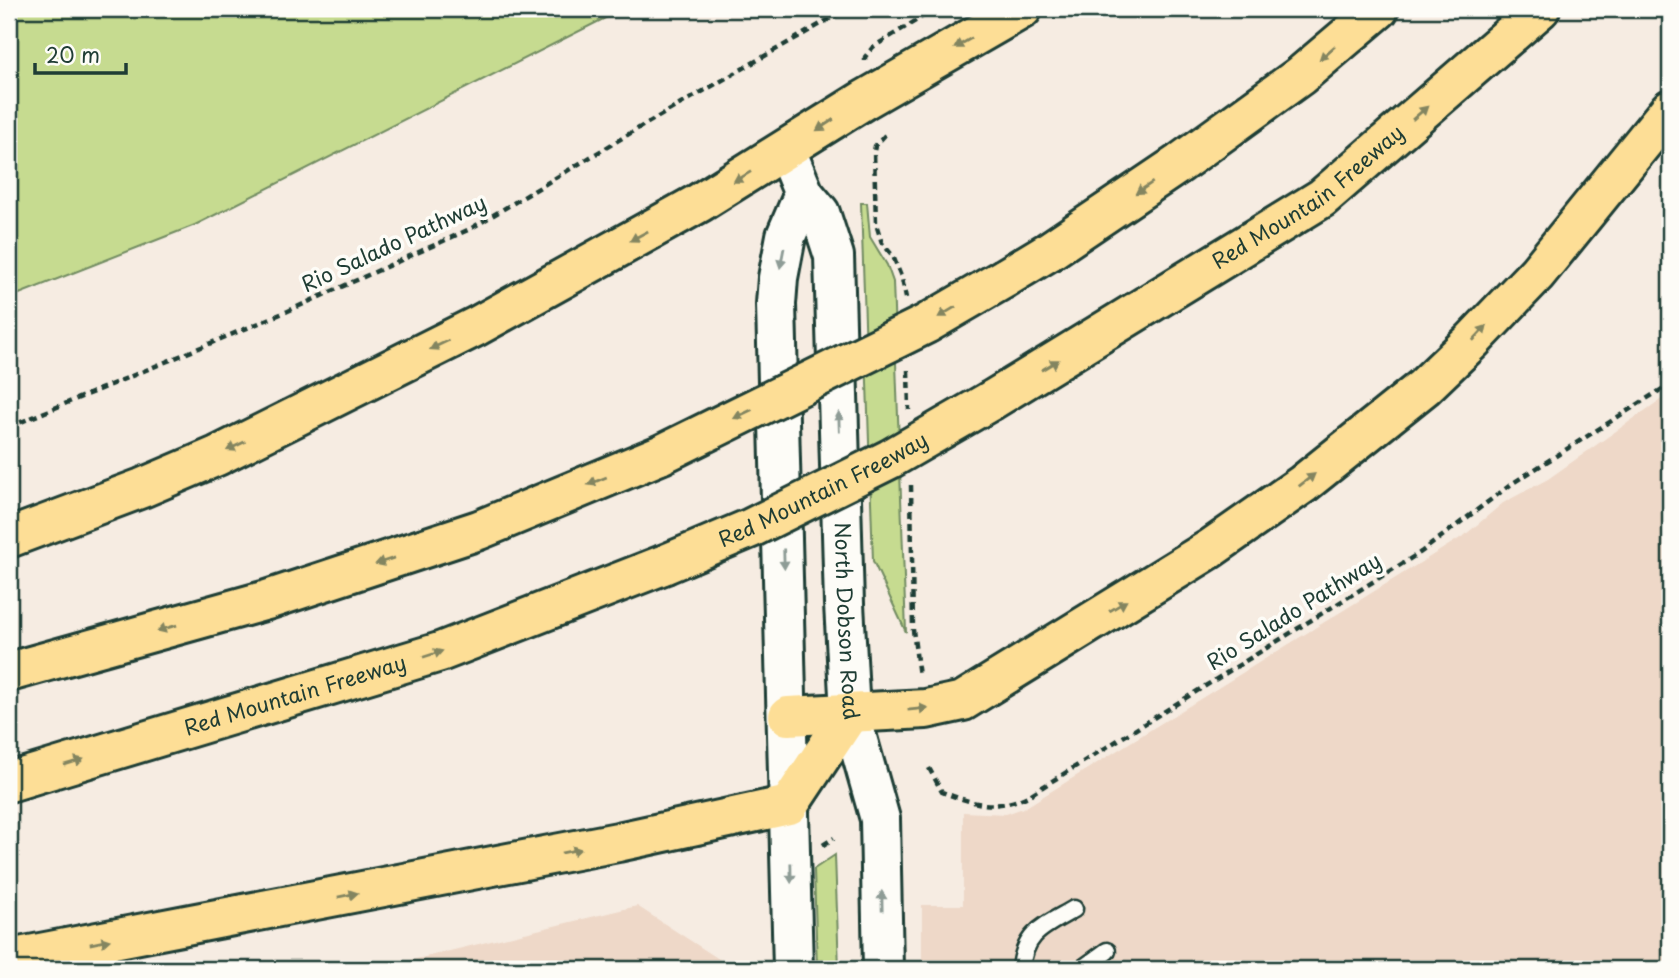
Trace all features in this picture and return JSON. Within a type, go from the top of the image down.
[{"type":"highway","points":[[9,538],[142,488],[217,456],[440,345],[699,203],[864,100],[1022,9]]},
{"type":"highway","points":[[9,672],[267,600],[479,530],[660,455],[926,324],[1048,252],[1191,156],[1300,76],[1379,9]]},
{"type":"highway","name":"Red Mountain Freeway","points":[[9,782],[440,652],[751,528],[890,459],[992,400],[1322,198],[1540,9]]},
{"type":"highway","points":[[788,716],[926,709],[963,701],[1210,549],[1303,484],[1424,387],[1537,273],[1670,109]]},
{"type":"highway","points":[[9,959],[631,840],[789,805],[850,713]]},
{"type":"main road","name":"North Dobson Road","points":[[786,150],[804,194],[820,213],[834,257],[844,615],[850,713],[880,819],[883,969]]},
{"type":"main road","points":[[793,969],[776,304],[786,236],[804,194]]},
{"type":"lane","points":[[1020,969],[1023,951],[1030,938],[1038,930],[1074,909]]},
{"type":"lane","points":[[1082,969],[1107,951]]},
{"type":"path","name":"Rio Salado Pathway","points":[[9,427],[288,311],[470,229],[644,125],[847,9]]},
{"type":"path","points":[[866,65],[864,57],[873,47],[935,9]]},
{"type":"path","points":[[885,135],[874,151],[876,224],[882,243],[893,257],[902,279],[907,300]]},
{"type":"path","points":[[908,368],[909,422]]},
{"type":"path","name":"Rio Salado Pathway","points":[[929,768],[942,792],[972,804],[1012,803],[1028,796],[1421,552],[1513,483],[1670,384]]},
{"type":"path","points":[[911,475],[914,630],[919,677],[925,681]]},
{"type":"shaded area","points":[[1670,393],[1670,969],[922,969],[922,905],[963,905],[963,812],[1006,814],[1026,807],[1465,535],[1503,503],[1548,479]]},
{"type":"shaded area","points":[[637,906],[725,963],[725,969],[375,969]]},
{"type":"green space","points":[[9,9],[623,9],[195,225],[9,298]]},
{"type":"green space","points":[[861,203],[867,203],[870,237],[887,265],[893,282],[906,632],[873,561]]},
{"type":"green space","points":[[835,855],[839,969],[817,969],[814,869]]}]
